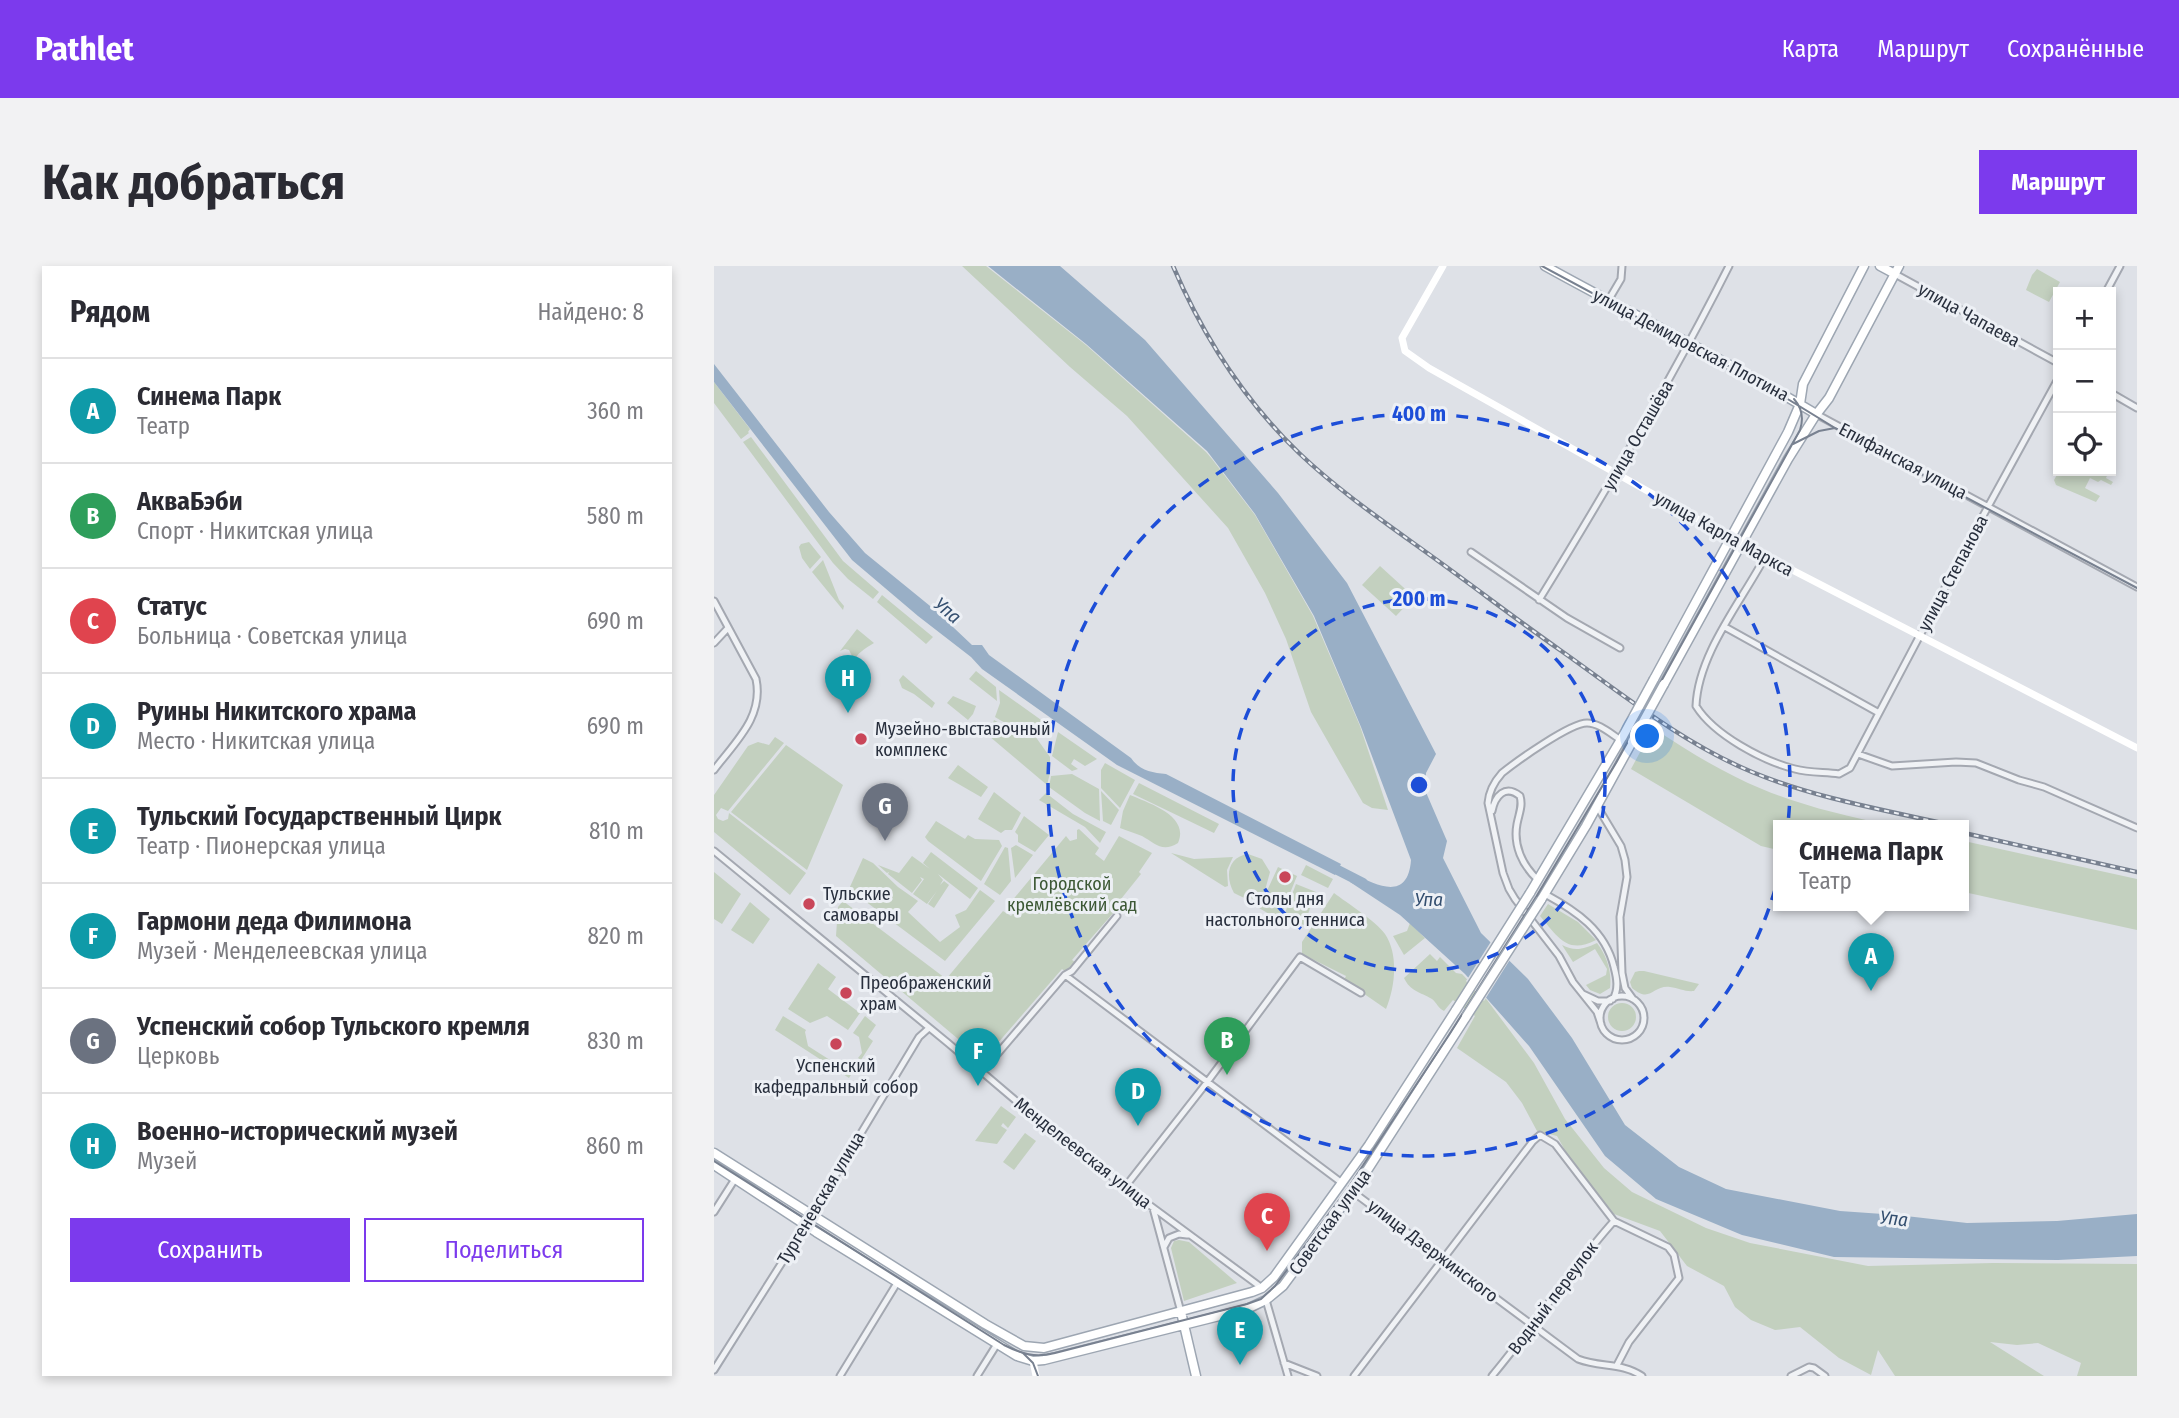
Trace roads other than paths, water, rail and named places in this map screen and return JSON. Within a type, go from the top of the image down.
[{"type":"main road","name":"улица Демидовская Плотина","points":[[1545,266],[1690,342],[1816,414]]},
{"type":"main road","name":"Советская улица","points":[[1262,1288],[1274,1277],[1342,1183],[1456,1010],[1538,880],[1622,738],[1788,432],[1800,404],[1803,384],[1864,266]]},
{"type":"main road","name":"улица Чапаева","points":[[1880,266],[1897,270]]},
{"type":"main road","name":"Советская улица","points":[[1033,1361],[1247,1309],[1266,1300],[1283,1286],[1353,1192],[1543,897],[1597,806],[1788,459],[1829,398],[1897,270]]},
{"type":"main road","name":"улица Карла Маркса","points":[[1731,538],[1742,544]]},
{"type":"main road","points":[[714,1153],[994,1330],[1024,1346],[1057,1346],[1262,1288]]},
{"type":"main road","points":[[714,1165],[805,1226],[1017,1356],[1033,1361],[1033,1348]]},
{"type":"main road","name":"улица Дзержинского","points":[[1342,1183],[1353,1192]]},
{"type":"main road","name":"Тургеневская улица","points":[[805,1226],[811,1216]]},
{"type":"main road","points":[[1181,1312],[1196,1376]]},
{"type":"street","name":"улица Карла Маркса","points":[[1443,266],[1402,338],[1405,351],[1616,475],[1731,538]]},
{"type":"street","name":"улица Осташёва","points":[[1539,600],[1616,475],[1690,342],[1728,266]]},
{"type":"street","points":[[2109,287],[2120,266]]},
{"type":"street","points":[[1608,301],[1620,279],[1621,268]]},
{"type":"street","name":"улица Чапаева","points":[[1897,270],[2053,360]]},
{"type":"street","name":"улица Степанова","points":[[1725,627],[1703,670],[1697,693],[1696,706],[1709,723],[1754,754],[1798,770],[1839,774],[1850,768],[2053,388]]},
{"type":"street","points":[[2116,396],[2137,408]]},
{"type":"street","name":"Епифанская улица","points":[[1816,414],[2137,587]]},
{"type":"street","name":"улица Карла Маркса","points":[[1742,544],[2137,748]]},
{"type":"street","points":[[1471,552],[1539,600],[1619,648]]},
{"type":"street","points":[[1765,557],[1725,627],[1879,713]]},
{"type":"street","points":[[714,601],[756,679],[759,691],[758,702],[748,725],[714,770]]},
{"type":"street","points":[[714,643],[727,628]]},
{"type":"street","points":[[1597,806],[1621,846],[1625,860],[1627,877],[1620,917],[1622,973],[1625,988],[1640,1005],[1644,1017],[1641,1030],[1630,1039],[1616,1039],[1604,1031],[1597,1012],[1508,889],[1489,794],[1495,780],[1502,773],[1574,727],[1587,723],[1622,738]]},
{"type":"street","points":[[1858,754],[1892,766],[1976,763],[2045,787],[2137,828]]},
{"type":"street","points":[[1491,814],[1494,802],[1502,792],[1515,792],[1520,796],[1516,841],[1522,860],[1538,880]]},
{"type":"street","name":"Менделеевская улица","points":[[714,851],[1125,1187],[1262,1288]]},
{"type":"street","points":[[1543,897],[1588,921],[1603,938],[1612,958],[1617,989],[1602,1011],[1601,1024]]},
{"type":"street","points":[[982,1072],[1117,916]]},
{"type":"street","points":[[1125,1187],[1207,1083],[1300,957],[1361,993]]},
{"type":"street","name":"улица Дзержинского","points":[[1065,975],[1342,1183]]},
{"type":"street","points":[[1581,992],[1598,1000],[1623,996],[1633,999]]},
{"type":"street","name":"Тургеневская улица","points":[[811,1216],[917,1040],[929,1028]]},
{"type":"street","points":[[1354,1376],[1539,1135],[1555,1144],[1614,1221],[1668,1247],[1674,1255],[1679,1278],[1629,1342],[1617,1365]]},
{"type":"street","points":[[714,1212],[735,1179]]},
{"type":"street","name":"улица Дзержинского","points":[[1353,1192],[1578,1359],[1592,1365],[1617,1365],[1642,1376]]},
{"type":"street","points":[[1153,1208],[1181,1312]]},
{"type":"street","name":"Водный переулок","points":[[1492,1376],[1614,1221]]},
{"type":"street","name":"Тургеневская улица","points":[[714,1370],[805,1226]]},
{"type":"street","points":[[1164,1248],[1166,1241],[1174,1235],[1190,1236]]},
{"type":"street","points":[[840,1376],[897,1283]]},
{"type":"street","points":[[1266,1300],[1288,1376]]},
{"type":"street","points":[[977,1376],[997,1344]]},
{"type":"street","points":[[1033,1361],[1036,1376]]},
{"type":"street","points":[[1284,1363],[1317,1376]]},
{"type":"street","points":[[1791,1376],[1809,1367],[1825,1376]]},
{"type":"water","name":"Упа","points":[[988,266],[1060,266],[1145,340],[1278,493],[1347,583],[1436,754],[1426,773],[1425,790],[1447,841],[1443,858],[1481,933],[1528,979],[1572,1038],[1625,1125],[1679,1167],[1726,1189],[1840,1211],[1967,1223],[2057,1221],[2137,1214],[2137,1256],[2058,1260],[1834,1257],[1742,1235],[1656,1199],[1605,1156],[1529,1046],[1465,974],[1400,915],[1350,882],[1354,874],[1382,886],[1398,886],[1409,873],[1411,860],[1361,727],[1314,616],[1255,514],[1207,451],[1086,344]]},
{"type":"water","name":"Упа","points":[[714,364],[829,512],[865,553],[935,610],[972,645],[982,645],[989,655],[1142,768],[1166,774],[1341,864],[1335,875],[1117,765],[982,669],[971,657],[852,560],[714,382]]},
{"type":"waterway","name":"Упа","points":[[1324,863],[1363,883]]},
{"type":"tram line","points":[[1542,266],[1778,393],[1835,428],[2137,588]]},
{"type":"tram line","points":[[714,1161],[1004,1345],[1023,1353],[1055,1353],[1261,1299],[1275,1286],[1348,1188],[1449,1035],[1616,763],[1800,430],[1801,413],[1794,399]]},
{"type":"tram line","points":[[1793,444],[1819,431],[1835,428]]},
{"type":"tram line","points":[[1023,1353],[1033,1363],[1038,1376]]},
{"type":"railway","points":[[1173,266],[1198,317],[1227,366],[1279,433],[1333,483],[1530,629],[1629,700],[1726,760],[1776,781],[1825,796],[1929,820]]},
{"type":"railway","points":[[1969,834],[2137,872]]},
{"type":"place","name":"Военно-исторический музей","points":[[848,713]]},
{"type":"place","name":"Музейно-выставочный комплекс","points":[[861,739]]},
{"type":"place","name":"Успенский собор Тульского кремля","points":[[885,841]]},
{"type":"place","name":"Cтолы дня настольного тенниса","points":[[1285,877]]},
{"type":"place","name":"Тульские самовары","points":[[809,904]]},
{"type":"place","name":"Синема Парк","points":[[1871,991]]},
{"type":"place","name":"Преображенский храм","points":[[846,993]]},
{"type":"place","name":"Успенский кафедральный собор","points":[[836,1044]]},
{"type":"place","name":"АкваБэби","points":[[1227,1075]]},
{"type":"place","name":"Гармони деда Филимона","points":[[978,1086]]},
{"type":"place","name":"Руины Никитского храма","points":[[1138,1126]]},
{"type":"place","name":"Статус","points":[[1267,1251]]},
{"type":"place","name":"Тульский Государственный Цирк","points":[[1240,1365]]},
{"type":"park label","name":"Городской кремлёвский сад","points":[[1072,894]]}]
